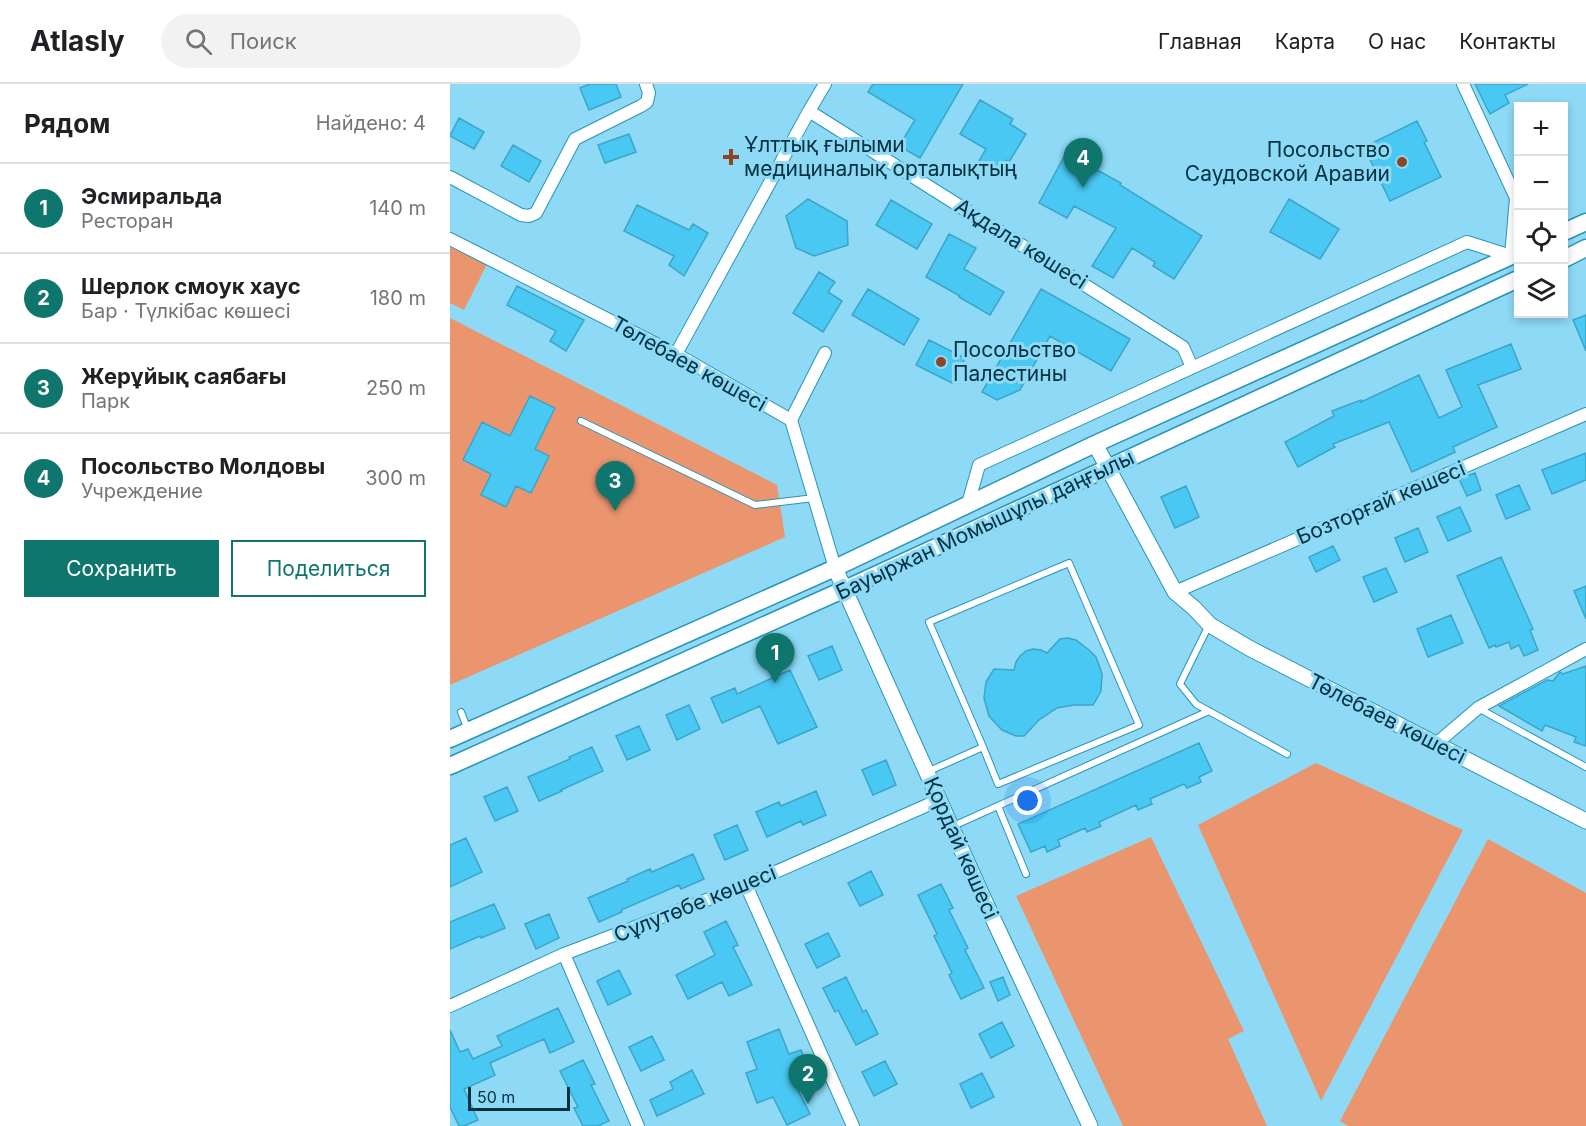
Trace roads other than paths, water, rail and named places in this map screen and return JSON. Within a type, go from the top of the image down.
[{"type":"main road","points":[[1568,230],[1586,222]]},
{"type":"main road","points":[[1568,257],[1586,248]]},
{"type":"main road","name":"Бауыржан Момышұлы даңғылы","points":[[450,739],[835,568],[1095,444],[1514,255]]},
{"type":"main road","name":"Бауыржан Момышұлы даңғылы","points":[[450,766],[845,590],[1514,281]]},
{"type":"street","points":[[450,177],[520,215],[529,216],[536,213],[575,139],[647,102],[649,93],[646,84]]},
{"type":"street","points":[[676,354],[825,84]]},
{"type":"street","points":[[1462,84],[1516,198],[1516,210]]},
{"type":"street","name":"Ақдала көшесі","points":[[809,111],[1184,347],[1192,368]]},
{"type":"street","name":"Төлебаев көшесі","points":[[450,239],[676,354],[791,420],[835,568]]},
{"type":"street","points":[[968,504],[979,465],[1467,242],[1514,255]]},
{"type":"street","points":[[791,420],[825,353]]},
{"type":"street","name":"Бозторғай көшесі","points":[[1175,591],[1586,414]]},
{"type":"street","name":"Төлебаев көшесі","points":[[1095,444],[1175,591],[1210,625],[1249,648],[1586,821]]},
{"type":"street","name":"Қордай көшесі","points":[[835,568],[951,827],[1090,1126]]},
{"type":"street","points":[[1437,743],[1478,708],[1586,649]]},
{"type":"street","name":"Сұлутөбе көшесі","points":[[450,1006],[564,954],[746,885],[939,800]]},
{"type":"street","points":[[746,885],[853,1126]]},
{"type":"street","points":[[564,954],[638,1126]]},
{"type":"lane","points":[[581,421],[755,504],[814,498]]},
{"type":"lane","points":[[1069,563],[1139,724],[998,784],[983,747],[929,622],[1069,563]]},
{"type":"lane","points":[[1210,625],[1180,684],[1196,704],[1287,754]]},
{"type":"lane","points":[[1478,708],[1586,767]]},
{"type":"lane","points":[[951,827],[1209,711]]},
{"type":"lane","points":[[461,712],[468,731]]},
{"type":"lane","points":[[927,772],[983,747]]},
{"type":"lane","points":[[998,806],[1026,874]]},
{"type":"place","name":"Ұлттық ғылыми медициналық орталықтың","points":[[731,157]]},
{"type":"place","name":"Посольство Саудовской Аравии","points":[[1402,162]]},
{"type":"place","name":"Посольство Молдовы","points":[[1083,188]]},
{"type":"place","name":"Посольство Палестины","points":[[941,362]]},
{"type":"place","name":"Жерұйық саябағы","points":[[615,511]]},
{"type":"place","name":"Эсмиральда","points":[[775,683]]},
{"type":"place","name":"Шерлок смоук хаус","points":[[808,1104]]}]
